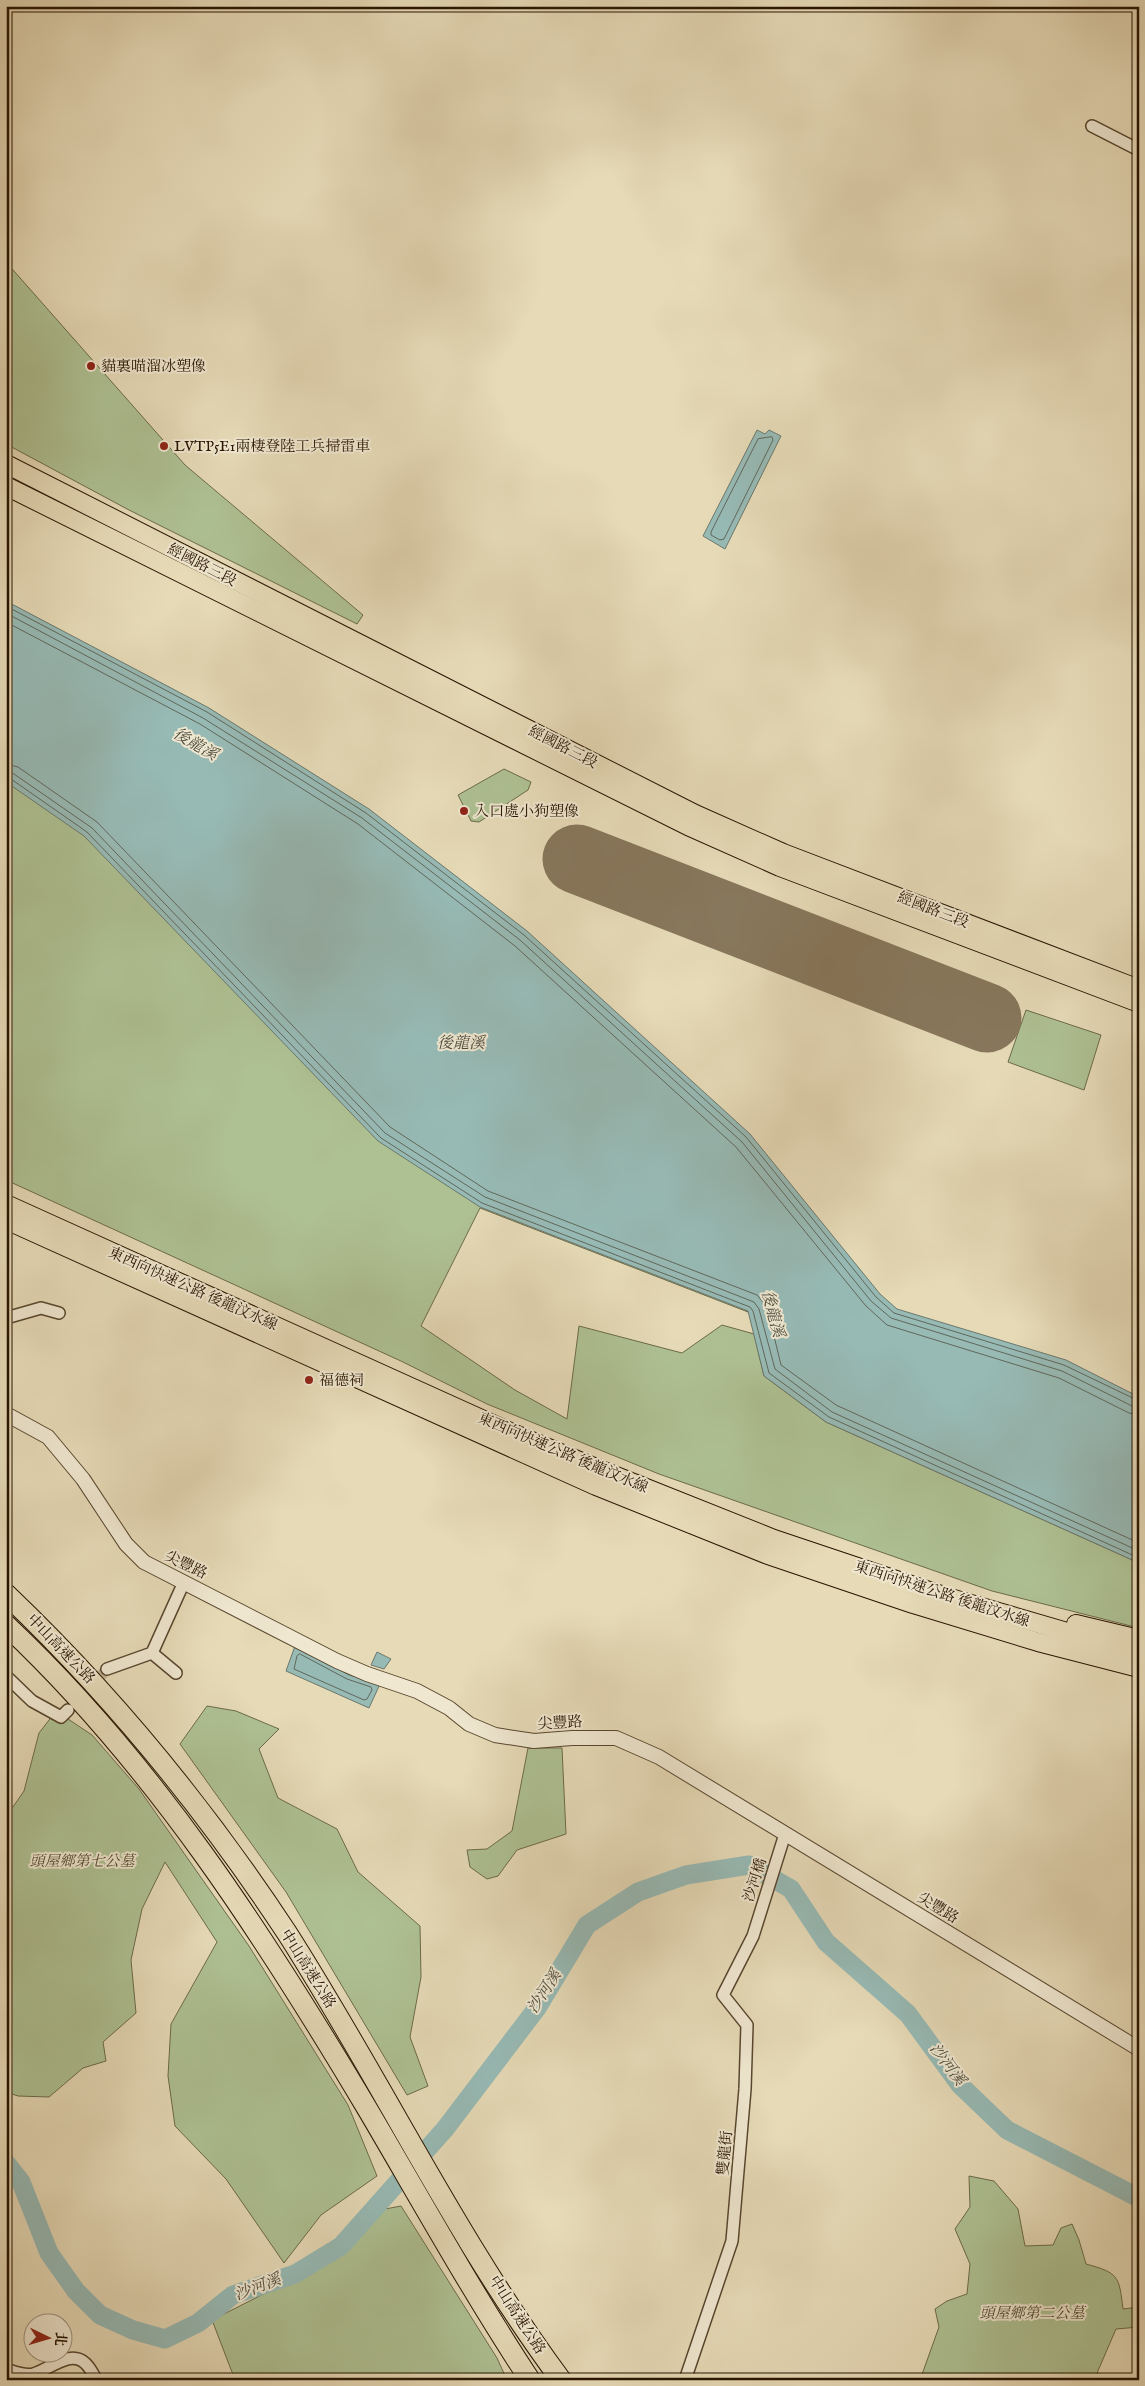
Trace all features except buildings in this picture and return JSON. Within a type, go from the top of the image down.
[{"type":"highway","name":"中山高速公路","points":[[6,1594],[81,1669],[124,1716],[190,1797],[235,1858],[286,1933],[514,2312],[561,2380]]},
{"type":"highway","name":"中山高速公路","points":[[6,1625],[108,1732],[216,1872],[306,2008],[435,2227],[530,2380]]},
{"type":"main road","name":"經國路三段","points":[[6,464],[695,814],[783,853],[1139,989]]},
{"type":"main road","name":"經國路三段","points":[[6,486],[688,826],[780,867],[1139,1003]]},
{"type":"main road","name":"東西向快速公路 後龍汶水線","points":[[6,1204],[510,1432],[774,1539],[947,1597],[1139,1653]]},
{"type":"main road","name":"東西向快速公路 後龍汶水線","points":[[6,1220],[596,1486],[768,1555],[913,1604],[1038,1642],[1139,1668]]},
{"type":"main road","points":[[947,1597],[997,1605],[1139,1639]]},
{"type":"main road","points":[[1038,1642],[1075,1658],[1139,1675]]},
{"type":"street","points":[[1092,126],[1139,150]]},
{"type":"street","points":[[6,1318],[41,1308],[59,1313]]},
{"type":"street","name":"尖豐路","points":[[6,1414],[48,1437],[83,1479],[126,1544],[144,1562],[337,1661],[367,1674],[417,1691],[449,1708],[469,1724],[495,1735],[534,1741],[572,1738],[616,1738],[659,1757],[1139,2049]]},
{"type":"street","points":[[107,1669],[152,1653],[184,1582]]},
{"type":"street","points":[[152,1653],[176,1673]]},
{"type":"street","points":[[6,1676],[32,1701],[61,1717],[68,1710]]},
{"type":"street","name":"沙河橋","points":[[753,1936],[785,1834]]},
{"type":"street","name":"雙龍街","points":[[684,2380],[732,2242],[745,2089],[748,2025],[724,1994],[753,1936]]},
{"type":"street","points":[[6,2369],[23,2375],[34,2374],[68,2359],[77,2359],[85,2363],[97,2380]]},
{"type":"green space","points":[[6,262],[185,465],[363,615],[357,624],[129,510],[6,444]]},
{"type":"green space","points":[[6,689],[748,1312],[480,1208],[421,1326],[515,1390],[567,1419],[579,1326],[682,1353],[722,1325],[754,1334],[764,1376],[826,1422],[1139,1563],[1139,1628],[992,1591],[659,1474],[487,1404],[403,1362],[6,1180]]},
{"type":"green space","points":[[504,769],[531,782],[528,790],[479,822],[471,821],[458,795]]},
{"type":"green space","points":[[1026,1010],[1101,1035],[1084,1090],[1008,1062]]},
{"type":"green space","points":[[207,1706],[236,1711],[279,1729],[259,1749],[278,1798],[337,1829],[358,1872],[420,1926],[421,1977],[410,2037],[428,2086],[407,2095],[286,1892],[180,1744]]},
{"type":"green space","name":"頭屋鄉第七公墓","points":[[56,1711],[92,1735],[139,1789],[249,1946],[348,2105],[377,2176],[321,2215],[284,2263],[226,2179],[175,2126],[168,2076],[171,2024],[217,1942],[165,1862],[142,1909],[131,1960],[136,2013],[103,2042],[106,2061],[83,2068],[49,2097],[18,2096],[6,2092],[6,1817],[24,1791],[39,1733]]},
{"type":"green space","points":[[528,1748],[562,1748],[566,1834],[517,1850],[498,1876],[487,1879],[470,1867],[467,1850],[487,1849],[512,1831]]},
{"type":"green space","name":"頭屋鄉第二公墓","points":[[969,2176],[994,2181],[1018,2209],[1025,2246],[1053,2245],[1061,2228],[1072,2224],[1086,2264],[1111,2273],[1120,2289],[1123,2309],[1139,2307],[1139,2327],[1116,2329],[1097,2373],[1115,2380],[920,2380],[939,2327],[935,2309],[947,2301],[967,2294],[970,2264],[955,2229],[970,2207]]},
{"type":"green space","points":[[401,2206],[497,2358],[507,2380],[235,2380],[212,2320],[333,2259],[385,2209]]},
{"type":"water","points":[[757,430],[765,434],[769,430],[781,436],[725,549],[703,536]]},
{"type":"water","name":"後龍溪","points":[[6,601],[209,708],[369,809],[527,931],[750,1134],[880,1294],[897,1309],[1066,1360],[1139,1397],[1139,1563],[826,1422],[764,1376],[748,1311],[480,1207],[378,1141],[84,836],[6,782]]},
{"type":"water","points":[[295,1646],[349,1675],[380,1684],[369,1708],[286,1671]]},
{"type":"water","points":[[377,1652],[391,1659],[384,1669],[371,1665]]},
{"type":"waterway","name":"沙河溪","points":[[6,2163],[21,2182],[49,2253],[76,2291],[100,2315],[133,2330],[165,2339],[198,2323],[233,2295],[295,2274],[341,2246],[445,2129],[537,2008],[587,1925],[638,1892],[686,1875],[749,1865],[791,1889],[826,1942],[908,2014],[960,2085],[1007,2130],[1139,2198]]},
{"type":"runway","points":[[577,859],[987,1018]]},
{"type":"tunnel","points":[[75,1703],[107,1669]]},
{"type":"place","name":"貓裏喵溜冰塑像","points":[[91,366]]},
{"type":"place","name":"LVTP5E1兩棲登陸工兵掃雷車","points":[[164,446]]},
{"type":"place","name":"入口處小狗塑像","points":[[464,811]]},
{"type":"place","name":"福德祠","points":[[309,1380]]}]
